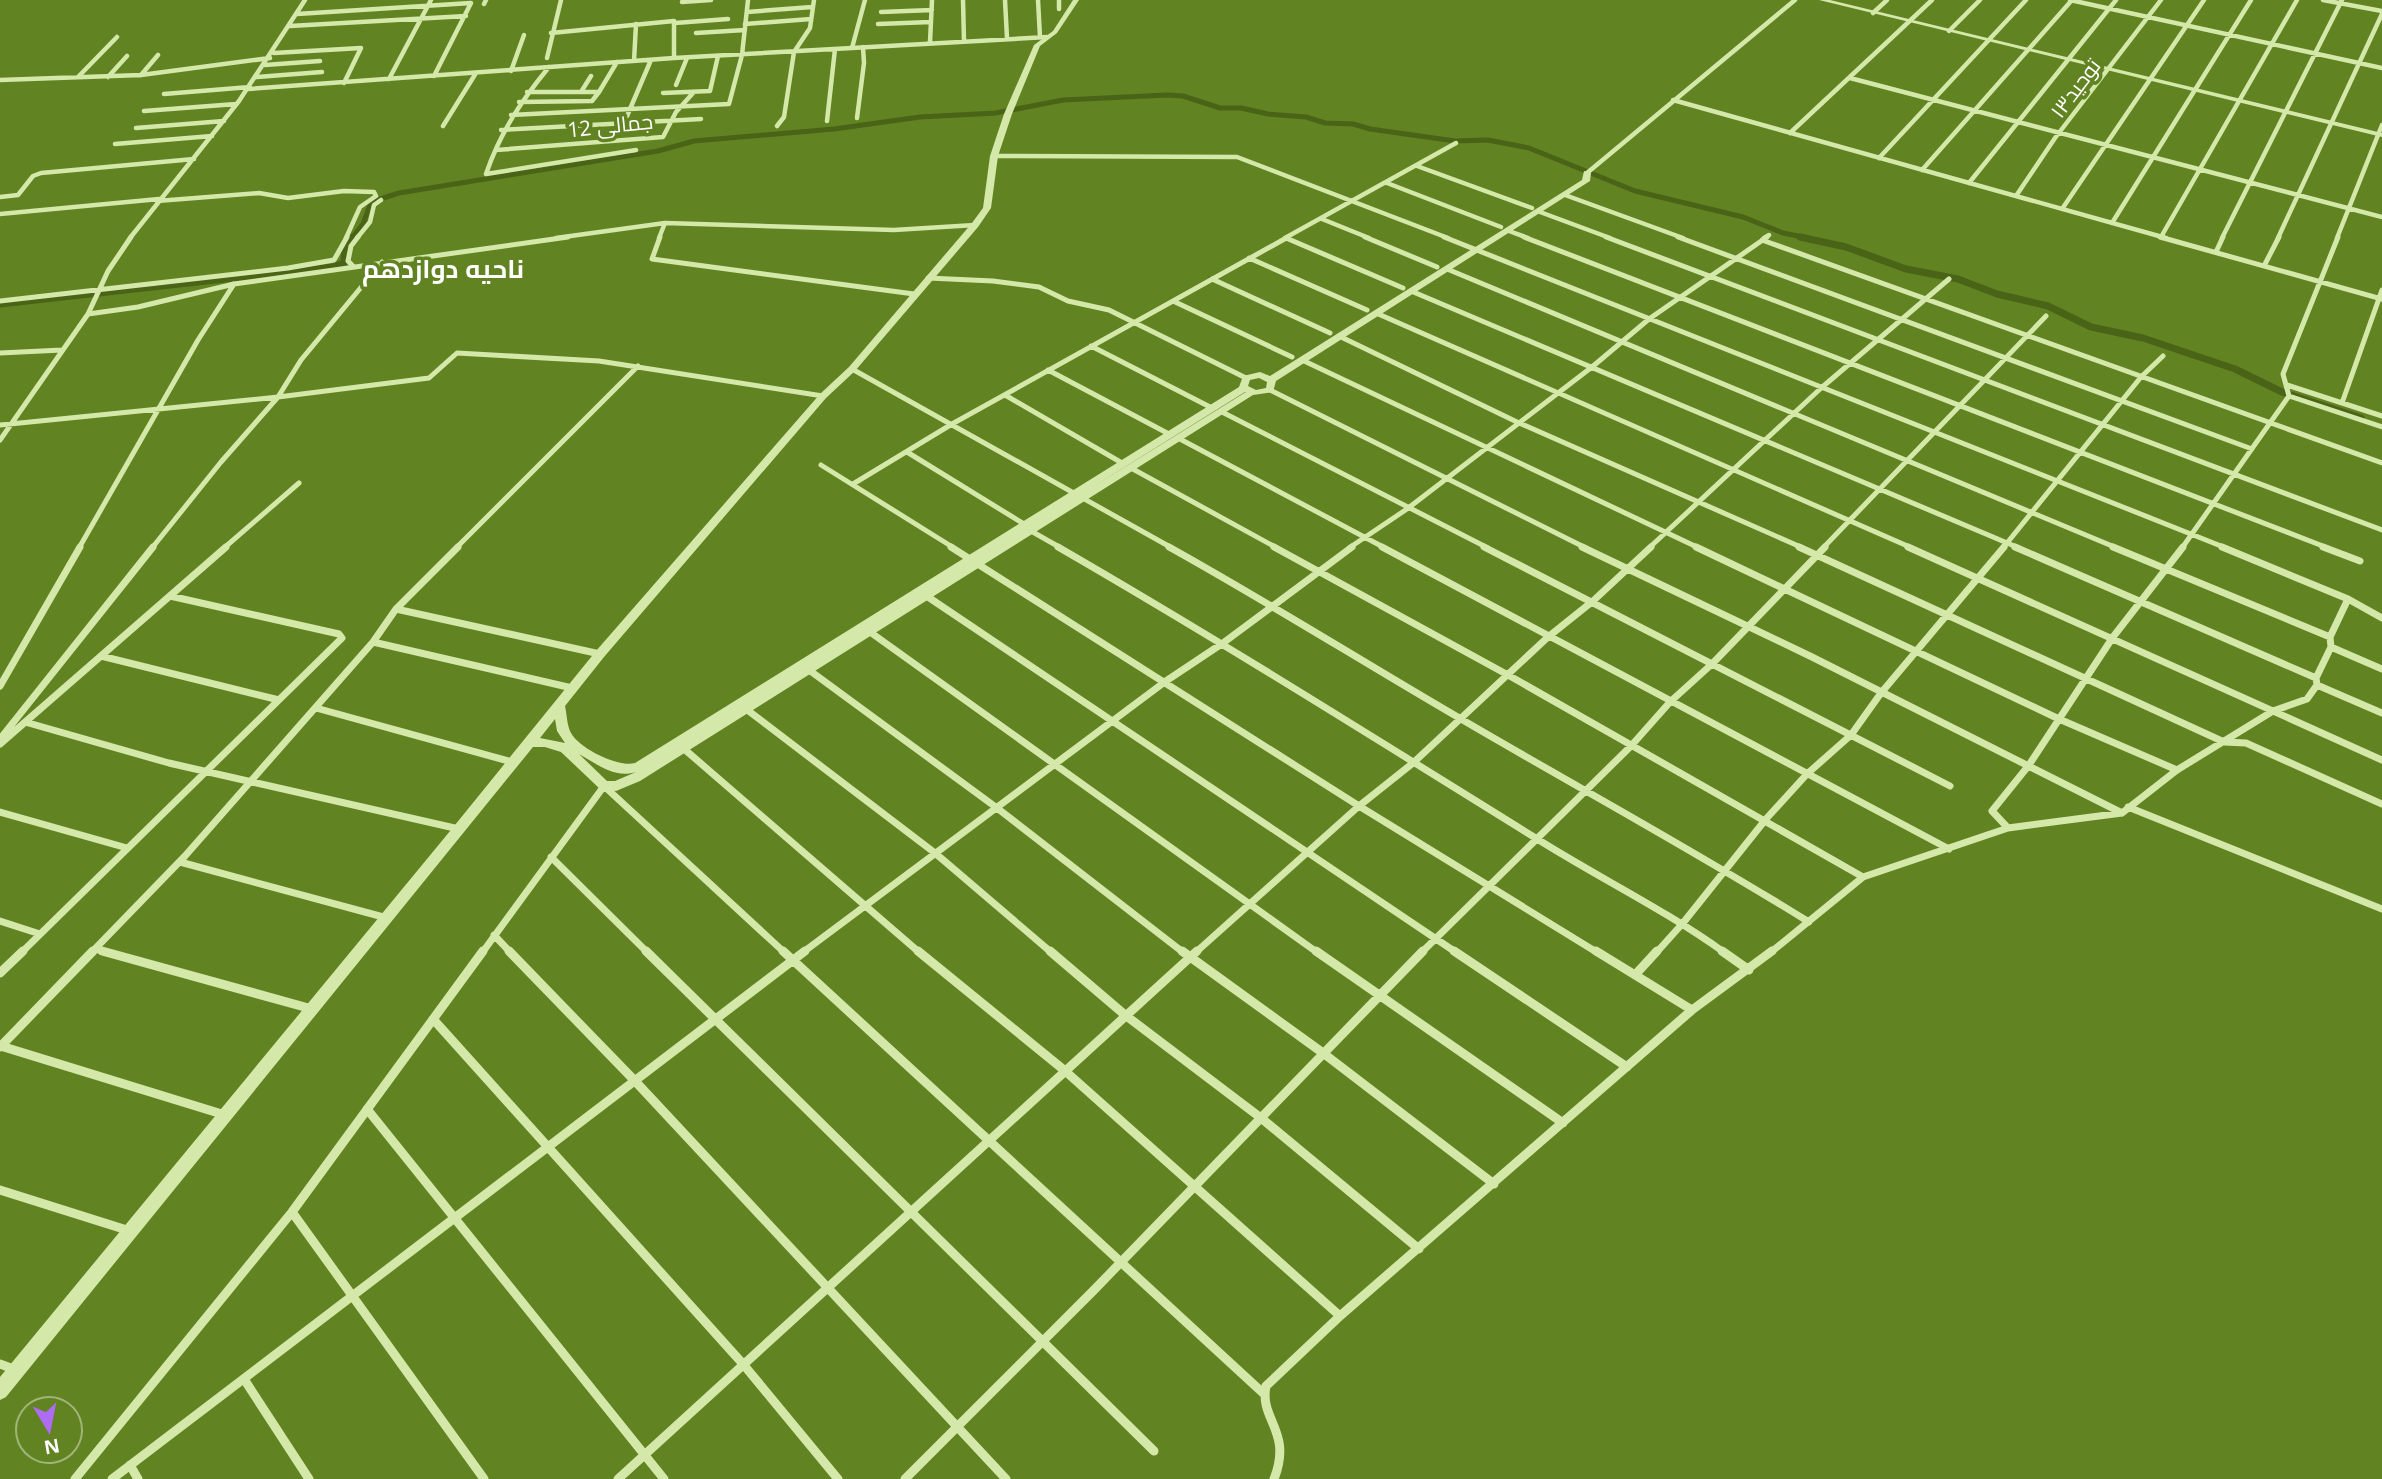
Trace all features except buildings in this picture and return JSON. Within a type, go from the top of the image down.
[{"type":"street","points":[[0,440],[88,314],[98,290],[158,200],[195,159],[249,88],[307,0]]},
{"type":"street","points":[[547,58],[561,0]]},
{"type":"street","points":[[681,2],[711,0]]},
{"type":"street","points":[[510,115],[729,104],[742,55],[748,0]]},
{"type":"street","points":[[777,126],[784,117],[794,52],[810,28],[814,0]]},
{"type":"street","points":[[852,48],[865,0]]},
{"type":"street","points":[[930,42],[932,0]]},
{"type":"street","points":[[964,0],[964,41]]},
{"type":"street","points":[[1005,0],[1007,38]]},
{"type":"street","points":[[1038,0],[1044,37]]},
{"type":"street","points":[[1059,0],[1059,9]]},
{"type":"street","points":[[164,94],[674,58],[1044,37],[1055,32],[1076,0]]},
{"type":"street","points":[[559,704],[563,732],[568,741],[611,767],[633,769],[975,561],[1217,410],[1247,386],[1268,382],[1297,358],[1334,334],[1565,195],[1586,181],[1596,163],[1794,0]]},
{"type":"street","points":[[1822,0],[2380,134]]},
{"type":"street","points":[[1873,13],[1887,0]]},
{"type":"street","points":[[1790,133],[1932,0]]},
{"type":"street","points":[[1949,31],[1980,0]]},
{"type":"street","points":[[1879,158],[2026,0]]},
{"type":"street","points":[[1922,170],[2072,0],[2382,68]]},
{"type":"street","points":[[1969,183],[2116,0]]},
{"type":"street","name":"توحید۱۳","points":[[2016,196],[2060,132],[2161,0]]},
{"type":"street","points":[[2063,209],[2204,0]]},
{"type":"street","points":[[2112,223],[2251,0]]},
{"type":"street","points":[[2161,237],[2297,0]]},
{"type":"street","points":[[2264,266],[2300,194],[2382,13],[2323,0]]},
{"type":"street","points":[[2216,253],[2341,2]]},
{"type":"street","points":[[297,14],[430,3],[471,4],[434,76]]},
{"type":"street","points":[[389,79],[430,3]]},
{"type":"street","points":[[747,12],[812,7]]},
{"type":"street","points":[[881,12],[932,10]]},
{"type":"street","points":[[290,26],[466,16]]},
{"type":"street","points":[[551,33],[674,20],[675,23],[728,19]]},
{"type":"street","points":[[746,24],[811,19]]},
{"type":"street","points":[[878,24],[931,22]]},
{"type":"street","points":[[674,58],[675,23]]},
{"type":"street","points":[[634,61],[636,24]]},
{"type":"street","points":[[696,33],[745,30]]},
{"type":"street","points":[[511,71],[524,35]]},
{"type":"street","points":[[78,78],[117,37]]},
{"type":"street","points":[[0,1391],[600,654],[823,396],[852,369],[975,225],[987,208],[994,156],[1010,111],[1037,45],[1044,37]]},
{"type":"street","points":[[857,118],[864,63],[863,47]]},
{"type":"street","points":[[0,80],[141,75],[272,56],[361,48],[344,83]]},
{"type":"street","points":[[827,121],[835,50]]},
{"type":"street","points":[[141,75],[158,55]]},
{"type":"street","points":[[108,77],[127,56]]},
{"type":"street","name":"جمالی 12","points":[[496,150],[662,137],[680,106],[693,93],[710,91],[718,56]]},
{"type":"street","points":[[676,85],[687,58]]},
{"type":"street","points":[[624,123],[651,60]]},
{"type":"street","points":[[265,65],[320,61]]},
{"type":"street","points":[[519,102],[592,101],[617,62]]},
{"type":"street","points":[[549,67],[519,102],[501,130],[487,174],[636,149]]},
{"type":"street","points":[[257,77],[322,72]]},
{"type":"street","points":[[443,126],[477,74]]},
{"type":"street","points":[[581,92],[591,76]]},
{"type":"street","points":[[1850,78],[2382,217]]},
{"type":"street","points":[[527,92],[599,92]]},
{"type":"street","points":[[663,93],[693,93]]},
{"type":"street","points":[[1673,100],[2381,299]]},
{"type":"street","points":[[144,111],[236,104]]},
{"type":"street","points":[[501,130],[701,119]]},
{"type":"street","points":[[136,128],[224,121]]},
{"type":"street","points":[[2290,396],[2283,374],[2351,209],[2382,125]]},
{"type":"street","points":[[114,144],[212,136]]},
{"type":"street","points":[[853,484],[952,424],[1456,143]]},
{"type":"street","points":[[994,156],[1237,157],[1474,248],[1820,389],[2191,534],[2348,599],[2382,618]]},
{"type":"street","points":[[0,197],[18,195],[33,176],[41,173],[195,159]]},
{"type":"street","points":[[1418,166],[2382,530]]},
{"type":"street","points":[[1536,210],[1587,175]]},
{"type":"street","points":[[1387,183],[2360,561]]},
{"type":"street","points":[[0,214],[260,193],[288,198],[344,191],[374,192],[376,196],[360,207],[354,228],[343,240],[334,260],[0,301]]},
{"type":"street","points":[[1565,195],[2252,449]]},
{"type":"street","points":[[352,265],[348,261],[351,246],[370,222],[374,205],[381,200]]},
{"type":"street","points":[[1322,219],[2330,637]]},
{"type":"street","points":[[88,314],[138,307],[234,284],[352,265],[665,223],[894,230],[975,225]]},
{"type":"street","points":[[665,223],[652,259],[914,294]]},
{"type":"street","points":[[112,1479],[791,961],[1166,681],[1223,643],[1362,538],[1407,509],[1483,448],[1592,367],[1648,319],[1765,237],[1926,299],[2382,463]]},
{"type":"street","points":[[1286,238],[2007,543],[2143,602],[2382,713]]},
{"type":"street","points":[[1249,258],[1978,577],[2382,760]]},
{"type":"street","points":[[0,742],[221,462],[278,397],[301,360],[383,261]]},
{"type":"street","points":[[928,278],[1030,285],[1068,301],[1109,310],[1247,386],[1268,382],[1447,479],[2029,765],[2125,810],[2382,909]]},
{"type":"street","points":[[1212,279],[1517,422],[1819,555],[2087,680],[2224,741],[2246,743],[2382,804]]},
{"type":"street","points":[[618,1479],[1064,1070],[1359,806],[1413,764],[1548,637],[1592,601],[1731,470],[1796,414],[1820,389],[1949,279]]},
{"type":"street","points":[[0,685],[234,284]]},
{"type":"street","points":[[2343,403],[2382,290]]},
{"type":"street","points":[[1173,301],[2059,719],[2177,771]]},
{"type":"street","points":[[905,1479],[1122,1261],[1487,885],[1498,879],[1538,840],[1631,746],[1670,702],[1748,628],[1819,555],[1848,520],[1909,462],[2046,316]]},
{"type":"street","points":[[1091,346],[1950,786]]},
{"type":"street","points":[[0,354],[62,350]]},
{"type":"street","points":[[0,425],[278,397],[429,378],[457,353],[638,366],[823,396]]},
{"type":"street","points":[[1635,975],[1683,923],[1766,819],[1807,774],[1851,735],[1881,693],[2033,513],[2141,377],[2163,356]]},
{"type":"street","points":[[226,1115],[0,1046],[180,862],[373,642],[396,609],[638,366]]},
{"type":"street","points":[[852,369],[1273,606],[1460,719],[1726,870],[1809,922]]},
{"type":"street","points":[[1048,370],[1949,849]]},
{"type":"street","points":[[2287,386],[2382,416]]},
{"type":"street","points":[[1005,395],[1127,466],[1766,819],[1863,877]]},
{"type":"street","points":[[2008,828],[1992,811],[2029,765],[2113,637],[2167,570],[2231,475],[2290,396]]},
{"type":"street","points":[[2290,396],[2382,427]]},
{"type":"street","points":[[907,452],[1027,528],[1223,643],[1538,840],[1683,923],[1749,970]]},
{"type":"street","points":[[821,465],[1166,681],[1359,806],[1692,1010]]},
{"type":"street","points":[[0,742],[299,483]]},
{"type":"street","points":[[75,1479],[292,1212],[604,786],[627,782],[684,748],[928,597],[975,561]]},
{"type":"street","points":[[0,973],[342,638],[339,634],[170,596]]},
{"type":"street","points":[[928,597],[1627,1067]]},
{"type":"street","points":[[1275,1479],[1280,1440],[1265,1405],[1263,1394],[1266,1386],[1339,1316],[1692,1010],[1749,970],[1863,877],[2008,828],[2125,810],[2177,771],[2273,711],[2307,699],[2331,647],[2330,637],[2348,599]]},
{"type":"street","points":[[396,609],[600,654]]},
{"type":"street","points":[[870,632],[1379,996],[1563,1123]]},
{"type":"street","points":[[373,642],[572,688]]},
{"type":"street","points":[[2331,647],[2382,669]]},
{"type":"street","points":[[101,656],[279,700]]},
{"type":"street","points":[[808,670],[997,807],[1190,957],[1494,1184]]},
{"type":"street","points":[[316,708],[512,762]]},
{"type":"street","points":[[747,709],[935,853],[1125,1016],[1261,1118],[1419,1249]]},
{"type":"street","points":[[25,722],[204,771],[460,829]]},
{"type":"street","points":[[529,742],[552,741],[565,747],[791,961],[989,1138],[1263,1394]]},
{"type":"street","points":[[684,748],[864,907],[1064,1070],[1339,1316]]},
{"type":"street","points":[[0,812],[127,848]]},
{"type":"street","points":[[551,857],[1154,1451]]},
{"type":"street","points":[[180,862],[387,918]]},
{"type":"street","points":[[0,921],[40,934]]},
{"type":"street","points":[[494,934],[635,1081],[1006,1479]]},
{"type":"street","points":[[95,949],[313,1009]]},
{"type":"street","points":[[433,1019],[743,1364],[838,1479]]},
{"type":"street","points":[[367,1109],[664,1479]]},
{"type":"street","points":[[0,1190],[131,1231]]},
{"type":"street","points":[[292,1212],[484,1479]]},
{"type":"street","points":[[0,1364],[16,1371]]},
{"type":"street","points":[[244,1379],[309,1479]]},
{"type":"street","points":[[130,1465],[138,1479]]},
{"type":"waterway","points":[[352,238],[363,224],[371,202],[399,193],[658,151],[694,141],[834,129],[920,117],[996,113],[1063,100],[1167,95],[1183,96],[1220,108],[1241,108],[1268,114],[1306,117],[1325,123],[1353,124],[1370,129],[1455,141],[1488,140],[1529,148],[1635,191],[1743,217],[1783,233],[1808,238]]},
{"type":"waterway","points":[[0,304],[333,267],[344,263],[345,248],[353,237]]},
{"type":"waterway","points":[[1800,237],[1846,247],[1906,269],[1958,279],[1997,294],[2048,306],[2091,327],[2143,338],[2235,369],[2282,392],[2361,418]]},
{"type":"district","name":"ناحیه دوازدهم","points":[[443,268]]}]
